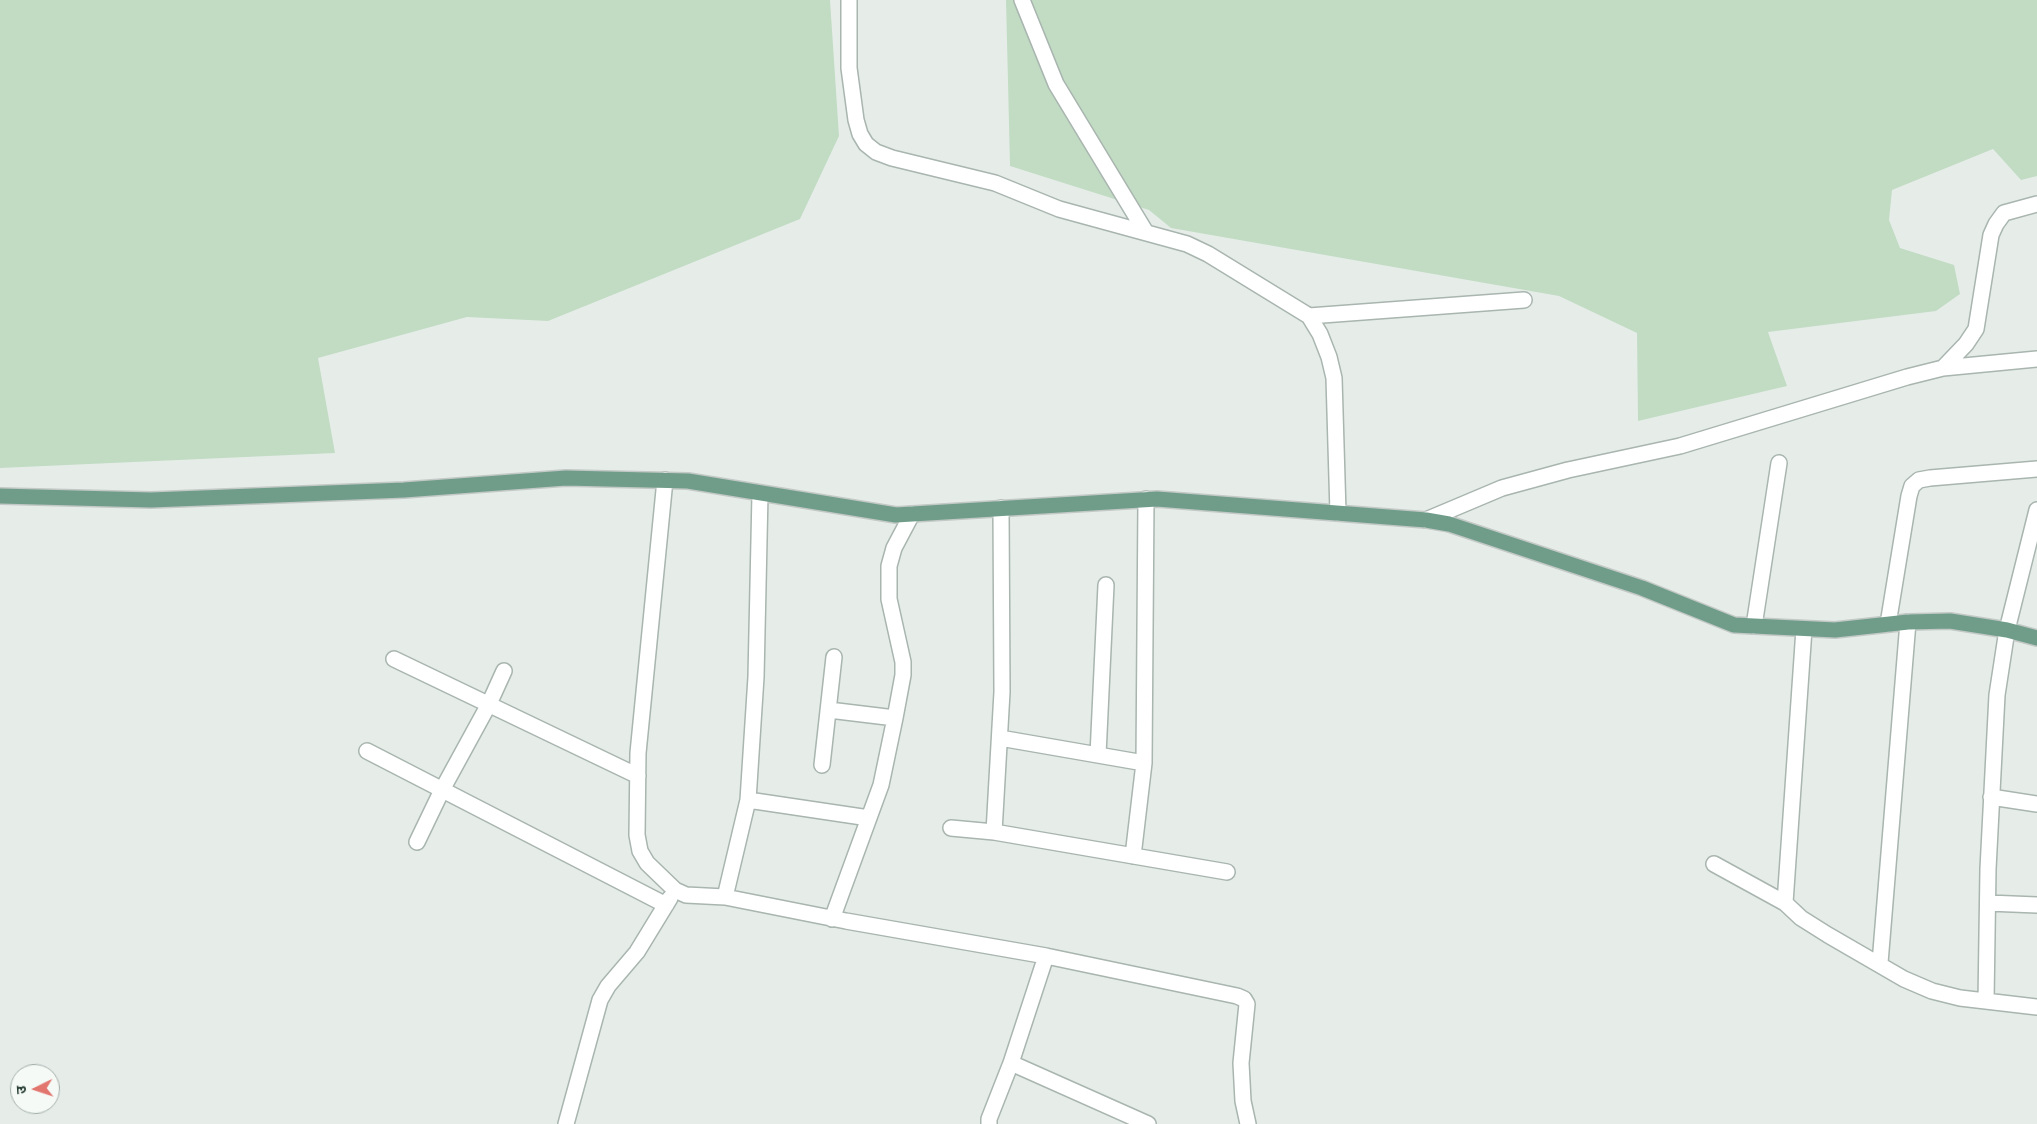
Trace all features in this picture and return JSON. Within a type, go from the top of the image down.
[{"type":"main road","points":[[0,496],[151,500],[404,490],[566,478],[688,481],[896,515],[1146,499],[1426,520],[1449,524],[1642,588],[1734,625],[1835,630],[1908,622],[1950,621],[2007,630],[2037,638]]},
{"type":"street","points":[[848,0],[849,68],[852,97],[860,134],[866,144],[876,152],[892,158],[995,183],[1059,209],[1187,244],[1208,254],[1309,316],[1323,342],[1334,378],[1338,513]]},
{"type":"street","points":[[1022,0],[1056,84],[1144,231]]},
{"type":"street","points":[[1943,368],[1966,344],[1976,329],[1991,235],[1996,224],[2004,213],[2037,204]]},
{"type":"street","points":[[1309,316],[1524,300]]},
{"type":"street","points":[[1426,520],[1502,488],[1568,470],[1680,446],[1873,386],[1943,368],[2037,359]]},
{"type":"street","points":[[1754,626],[1779,463]]},
{"type":"street","points":[[1888,624],[1908,496],[1912,486],[1919,480],[1930,478],[2037,469]]},
{"type":"street","points":[[665,480],[640,723],[637,835],[640,851],[647,863],[675,890],[686,895],[725,897],[1046,956],[1225,993],[1244,999],[1247,1004],[1247,1012],[1241,1063],[1248,1124]]},
{"type":"street","points":[[725,897],[748,800],[756,677],[760,494]]},
{"type":"street","points":[[1133,856],[1144,763],[1146,499]]},
{"type":"street","points":[[994,832],[1002,666],[1001,508]]},
{"type":"street","points":[[1986,1001],[1991,797],[1997,695],[2007,630],[2037,510]]},
{"type":"street","points":[[832,918],[881,785],[895,718],[903,675],[903,662],[889,599],[889,566],[894,548],[912,514]]},
{"type":"street","points":[[1098,755],[1106,585]]},
{"type":"street","points":[[1880,963],[1908,622]]},
{"type":"street","points":[[1785,903],[1804,629]]},
{"type":"street","points":[[822,765],[834,657]]},
{"type":"street","points":[[394,659],[638,776]]},
{"type":"street","points":[[417,842],[504,671]]},
{"type":"street","points":[[829,710],[895,718]]},
{"type":"street","points":[[1000,738],[1144,763]]},
{"type":"street","points":[[367,750],[666,905]]},
{"type":"street","points":[[1991,797],[2037,804]]},
{"type":"street","points":[[748,800],[869,818]]},
{"type":"street","points":[[951,828],[994,832],[1227,872]]},
{"type":"street","points":[[1714,864],[1785,903],[1801,918],[1880,963],[1904,979],[1932,991],[1986,1001],[2037,1007]]},
{"type":"street","points":[[566,1124],[600,1000],[608,986],[637,952],[675,890]]},
{"type":"street","points":[[1988,903],[2037,906]]},
{"type":"street","points":[[989,1124],[989,1119],[1011,1063],[1046,956]]},
{"type":"street","points":[[1011,1063],[1148,1124]]},
{"type":"green space","points":[[0,0],[830,0],[839,136],[800,219],[548,321],[467,317],[318,358],[335,453],[0,468]]},
{"type":"green space","points":[[1006,0],[2037,0],[2037,176],[2021,180],[1993,149],[1892,190],[1889,220],[1900,248],[1954,265],[1960,294],[1936,311],[1768,332],[1787,386],[1638,421],[1637,333],[1559,296],[1171,228],[1149,210],[1010,166]]}]
